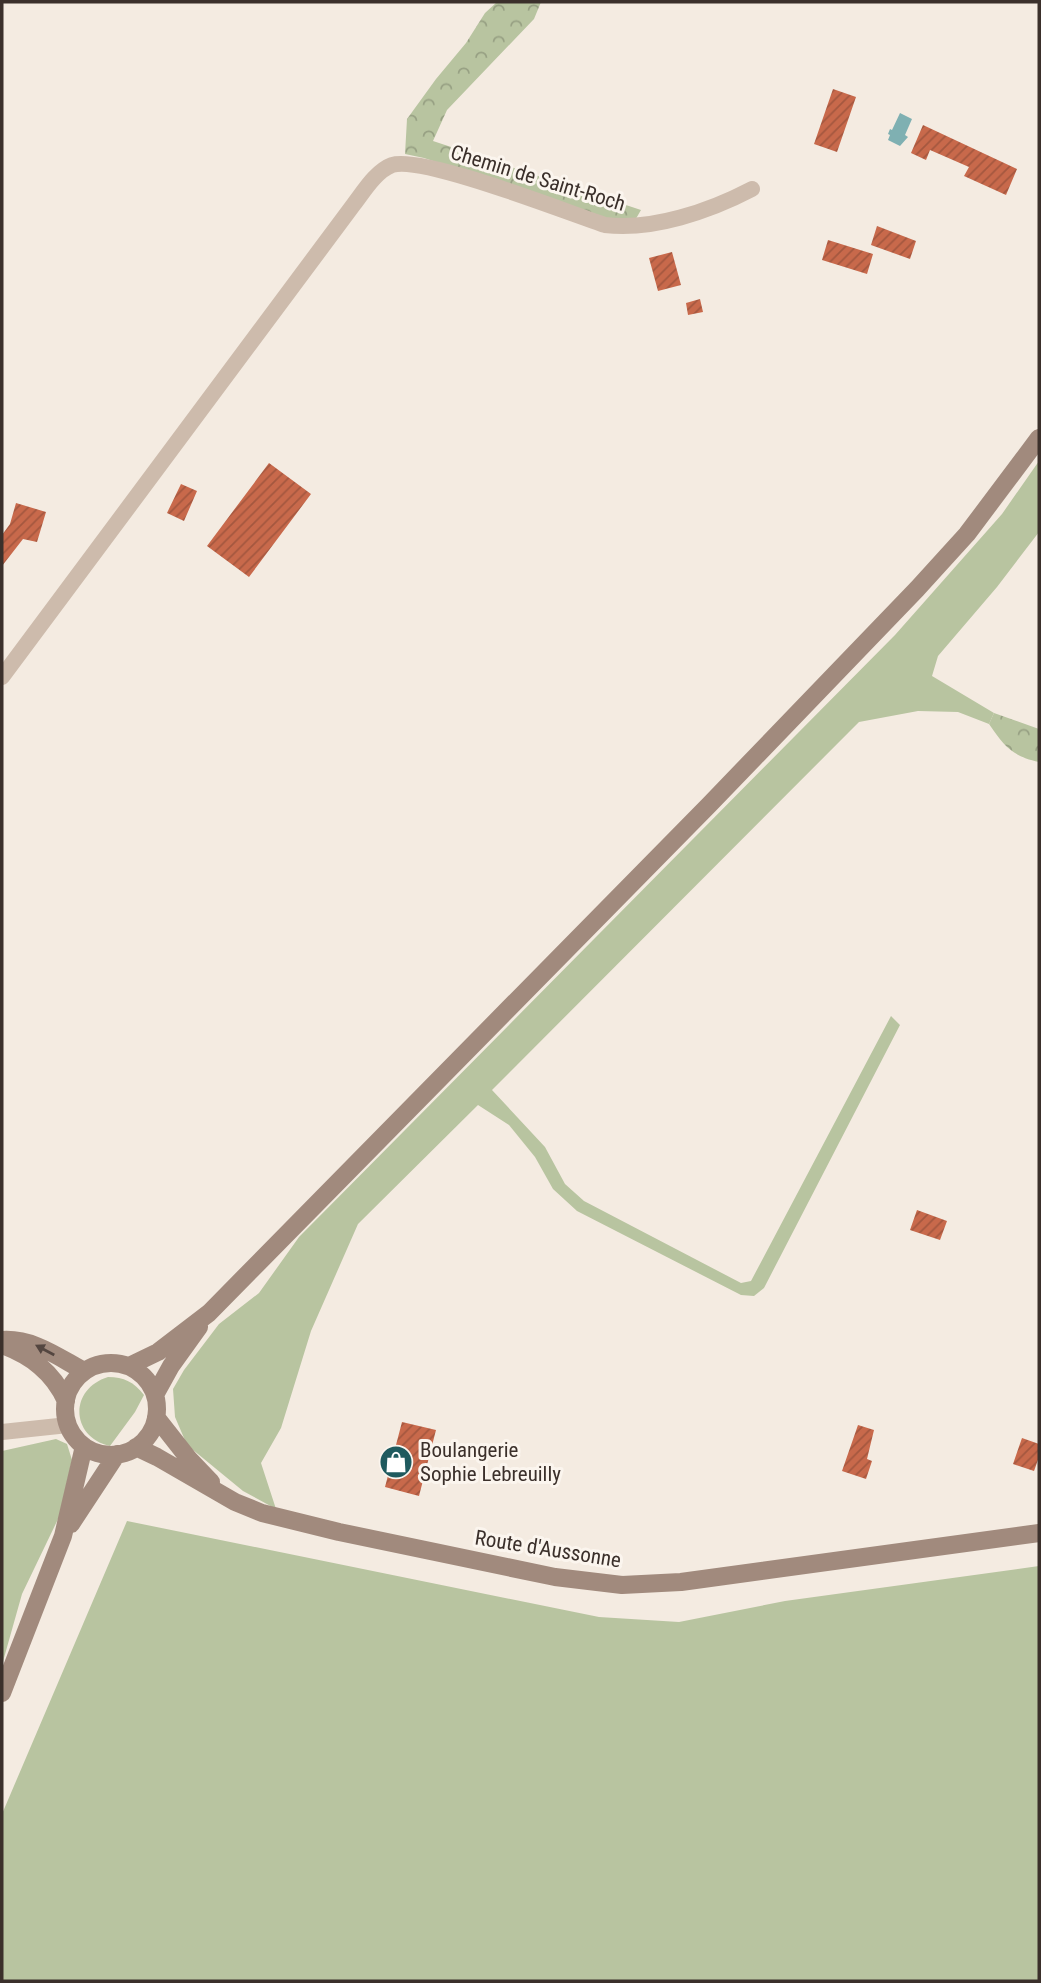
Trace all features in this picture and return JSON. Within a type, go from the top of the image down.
[{"type":"main road","points":[[129,1366],[158,1352],[209,1313],[719,795],[967,534],[1039,438]]},
{"type":"main road","points":[[155,1395],[171,1366],[209,1313]]},
{"type":"main road","points":[[2,1342],[15,1339],[31,1343],[84,1371]]},
{"type":"main road","points":[[2,1342],[42,1366],[66,1401]]},
{"type":"main road","points":[[98,1364],[129,1366],[145,1378],[155,1395],[156,1417],[152,1429],[136,1447],[105,1455],[84,1446],[75,1437],[68,1425],[66,1401],[69,1390],[84,1371],[98,1364]]},
{"type":"main road","name":"Route d'Aussonne","points":[[156,1417],[189,1459],[223,1495]]},
{"type":"main road","points":[[2,1693],[63,1536],[84,1446]]},
{"type":"main road","name":"Route d'Aussonne","points":[[136,1447],[223,1495],[262,1513],[339,1532],[555,1577],[622,1585],[681,1583],[1039,1533]]},
{"type":"main road","points":[[63,1536],[117,1454]]},
{"type":"street","name":"Chemin de Saint-Roch","points":[[2,677],[346,215],[374,179],[389,166],[403,163],[440,169],[605,225],[626,228],[722,204],[752,189]]},
{"type":"street","points":[[2,1432],[68,1425]]},
{"type":"green space","points":[[497,2],[541,2],[534,19],[447,110],[433,141],[641,210],[634,222],[612,221],[405,154],[407,119],[466,43],[485,13]]},
{"type":"green space","points":[[1039,461],[1039,532],[997,587],[938,656],[932,676],[994,713],[989,724],[958,712],[918,711],[859,722],[492,1090],[545,1147],[565,1184],[584,1201],[741,1283],[751,1281],[891,1016],[900,1025],[764,1288],[754,1296],[741,1295],[577,1211],[553,1189],[535,1157],[509,1125],[478,1105],[358,1224],[311,1331],[281,1428],[261,1463],[276,1509],[243,1491],[187,1445],[175,1417],[173,1389],[219,1324],[259,1293],[299,1237],[895,635],[1002,514]]},
{"type":"green space","points":[[994,713],[1039,729],[1039,762],[1022,757],[1005,745],[989,724]]},
{"type":"green space","points":[[108,1377],[128,1381],[144,1395],[110,1446],[87,1433],[79,1413],[86,1392],[95,1383]]},
{"type":"green space","points":[[56,1439],[67,1444],[72,1460],[59,1517],[22,1594],[2,1665],[2,1451]]},
{"type":"green space","points":[[127,1521],[599,1617],[679,1622],[785,1601],[1039,1566],[1039,1981],[2,1981],[2,1814]]},
{"type":"water","points":[[900,113],[912,119],[905,135],[908,137],[900,146],[888,140],[888,134]]},
{"type":"building","points":[[833,89],[856,97],[837,152],[814,144]]},
{"type":"building","points":[[923,125],[1017,169],[1006,195],[964,176],[969,167],[930,150],[926,160],[911,153]]},
{"type":"building","points":[[877,226],[916,241],[910,259],[871,245]]},
{"type":"building","points":[[828,240],[873,254],[867,274],[822,260]]},
{"type":"building","points":[[672,252],[681,285],[658,291],[649,258]]},
{"type":"building","points":[[700,299],[703,312],[688,315],[686,303]]},
{"type":"building","points":[[269,463],[311,494],[249,577],[207,546]]},
{"type":"building","points":[[181,484],[197,491],[184,521],[167,513]]},
{"type":"building","points":[[16,503],[46,512],[37,542],[23,539],[2,566],[2,535],[10,524]]},
{"type":"building","points":[[917,1210],[947,1221],[940,1240],[910,1230]]},
{"type":"building","points":[[402,1422],[436,1430],[419,1496],[385,1487]]},
{"type":"building","points":[[858,1425],[874,1430],[867,1459],[872,1461],[866,1479],[842,1471]]},
{"type":"building","points":[[1022,1438],[1039,1444],[1039,1457],[1034,1471],[1013,1464]]},
{"type":"place","name":"Boulangerie Sophie Lebreuilly","points":[[396,1462]]}]
